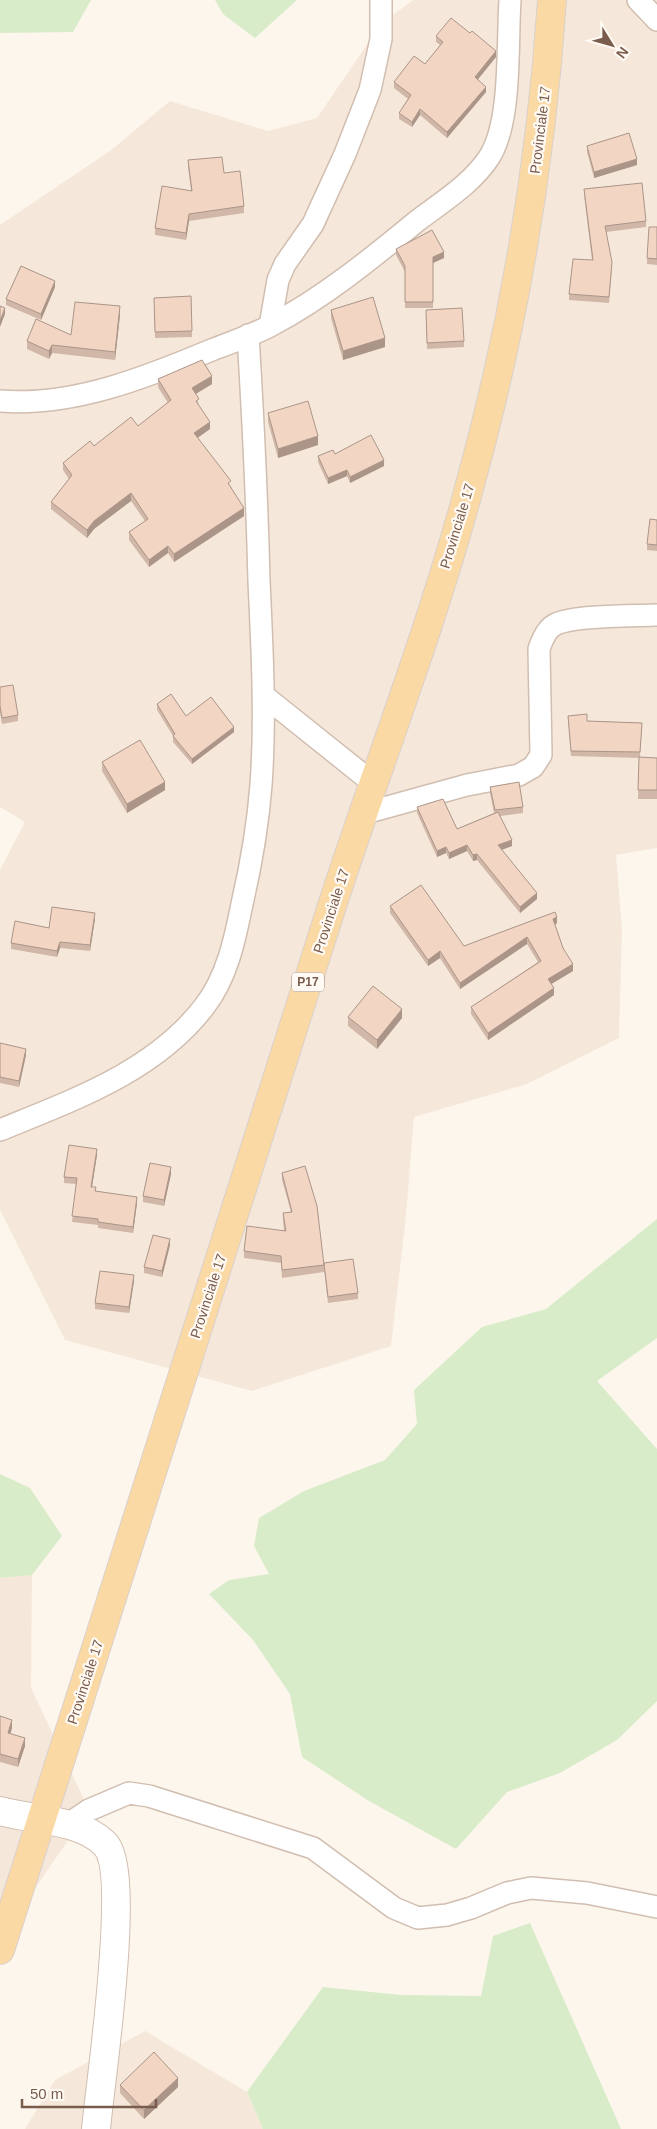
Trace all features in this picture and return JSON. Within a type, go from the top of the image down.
[{"type":"main road","name":"Provinciale 17","points":[[0,1950],[362,814],[468,492],[510,323],[531,207],[547,76],[552,0]]},
{"type":"street","points":[[270,326],[278,280],[285,264],[313,224],[345,154],[370,90],[381,38],[381,0]]},
{"type":"street","points":[[0,400],[23,402],[63,399],[159,372],[270,326],[320,295],[376,254],[472,178],[490,156],[500,134],[504,110],[510,0]]},
{"type":"street","points":[[638,0],[657,20]]},
{"type":"street","points":[[0,1130],[77,1099],[121,1077],[151,1057],[186,1028],[205,1006],[228,961],[250,869],[261,786],[263,694],[253,417],[248,335]]},
{"type":"street","points":[[362,814],[467,786],[520,775],[533,767],[541,754],[539,649],[544,635],[554,624],[572,620],[657,615]]},
{"type":"street","points":[[263,694],[373,782]]},
{"type":"street","points":[[67,1825],[89,1810],[129,1793],[149,1796],[302,1843],[323,1854],[394,1908],[418,1918],[447,1915],[471,1908],[507,1893],[532,1888],[587,1893],[657,1908]]},
{"type":"street","points":[[0,1811],[67,1825],[92,1835],[106,1844],[113,1860],[117,1890],[109,2014],[96,2129]]},
{"type":"shaded area","points":[[413,0],[657,0],[657,848],[616,855],[622,929],[619,1038],[527,1084],[414,1117],[406,1216],[391,1346],[252,1391],[65,1340],[0,1210],[0,870],[25,822],[0,807],[0,225],[110,151],[170,101],[268,131],[317,118],[381,24]]},
{"type":"shaded area","points":[[32,1575],[31,1688],[89,1810],[7,1929],[0,1926],[0,1578]]},
{"type":"shaded area","points":[[145,2031],[247,2092],[263,2129],[25,2129],[55,2080]]},
{"type":"green space","points":[[0,0],[91,0],[73,32],[0,33]]},
{"type":"green space","points":[[215,0],[297,0],[255,38],[223,14]]},
{"type":"green space","points":[[657,1219],[657,1338],[597,1381],[657,1449],[657,1701],[617,1740],[560,1773],[507,1792],[456,1849],[369,1801],[302,1757],[290,1694],[253,1640],[209,1594],[229,1580],[269,1574],[254,1546],[259,1518],[304,1491],[385,1460],[417,1424],[414,1390],[482,1327],[546,1309]]},
{"type":"green space","points":[[0,1474],[30,1488],[62,1536],[32,1575],[0,1578]]},
{"type":"green space","points":[[530,1923],[621,2129],[263,2129],[247,2092],[323,1987],[401,1995],[481,1996],[493,1936]]},
{"type":"building","points":[[451,18],[470,33],[472,31],[496,51],[475,77],[486,87],[447,132],[420,109],[412,122],[399,113],[411,95],[394,82],[414,56],[425,64],[443,42],[436,36]]},
{"type":"building","points":[[629,133],[637,159],[594,172],[587,146]]},
{"type":"building","points":[[222,157],[224,173],[240,171],[244,206],[189,214],[186,233],[155,228],[162,186],[192,191],[188,160]]},
{"type":"building","points":[[642,183],[646,221],[605,226],[612,262],[609,297],[569,294],[573,259],[593,260],[584,189]]},
{"type":"building","points":[[649,227],[657,227],[657,259],[647,258]]},
{"type":"building","points":[[432,230],[444,252],[433,257],[433,302],[405,302],[405,266],[396,249]]},
{"type":"building","points":[[21,266],[55,281],[41,314],[6,299]]},
{"type":"building","points":[[191,296],[192,331],[155,332],[154,298]]},
{"type":"building","points":[[373,297],[385,338],[343,351],[331,310]]},
{"type":"building","points":[[75,302],[120,306],[115,352],[52,345],[49,351],[27,341],[36,319],[71,335]]},
{"type":"building","points":[[0,306],[5,308],[0,321]]},
{"type":"building","points":[[462,308],[464,341],[427,343],[426,310]]},
{"type":"building","points":[[202,360],[212,376],[192,388],[199,399],[196,401],[210,422],[194,433],[231,481],[228,483],[244,508],[174,554],[168,546],[149,560],[129,532],[148,519],[131,493],[94,521],[87,530],[51,502],[72,475],[63,463],[90,441],[94,446],[131,417],[138,426],[171,400],[158,379]]},
{"type":"building","points":[[308,401],[318,436],[278,449],[268,413]]},
{"type":"building","points":[[371,435],[384,460],[350,477],[347,470],[328,478],[318,456],[333,450],[335,454]]},
{"type":"building","points":[[650,519],[657,520],[657,545],[647,544]]},
{"type":"building","points":[[13,685],[18,715],[2,718],[0,687]]},
{"type":"building","points":[[171,694],[186,716],[211,697],[234,727],[192,759],[173,736],[175,734],[157,704]]},
{"type":"building","points":[[587,714],[587,721],[642,723],[640,752],[571,751],[568,716]]},
{"type":"building","points":[[140,740],[165,782],[127,804],[102,762]]},
{"type":"building","points":[[639,757],[657,758],[657,790],[638,790]]},
{"type":"building","points":[[519,782],[523,807],[495,810],[490,787]]},
{"type":"building","points":[[443,799],[457,829],[498,812],[512,840],[498,845],[537,893],[520,907],[477,854],[473,855],[467,845],[449,853],[446,847],[437,851],[417,807]]},
{"type":"building","points":[[421,885],[464,946],[555,912],[557,917],[553,919],[563,948],[573,964],[548,979],[554,988],[488,1033],[471,1007],[541,961],[527,937],[460,983],[440,951],[428,960],[390,906]]},
{"type":"building","points":[[52,907],[95,913],[90,945],[60,942],[57,951],[11,943],[15,921],[49,928]]},
{"type":"building","points":[[373,986],[402,1009],[377,1040],[348,1017]]},
{"type":"building","points":[[0,1043],[26,1049],[19,1081],[0,1077]]},
{"type":"building","points":[[69,1145],[97,1149],[91,1187],[96,1187],[95,1191],[137,1197],[133,1227],[98,1222],[98,1219],[72,1216],[77,1178],[64,1177]]},
{"type":"building","points":[[150,1163],[171,1167],[164,1200],[143,1196]]},
{"type":"building","points":[[305,1166],[317,1206],[324,1265],[282,1270],[281,1256],[244,1251],[247,1226],[286,1231],[283,1213],[292,1212],[282,1173]]},
{"type":"building","points":[[153,1235],[170,1239],[162,1271],[144,1267]]},
{"type":"building","points":[[353,1259],[358,1293],[328,1297],[324,1263]]},
{"type":"building","points":[[100,1271],[134,1275],[129,1307],[95,1303]]},
{"type":"building","points":[[0,1716],[12,1720],[8,1733],[25,1738],[18,1759],[0,1754]]},
{"type":"building","points":[[154,2052],[178,2078],[144,2110],[120,2085]]}]
